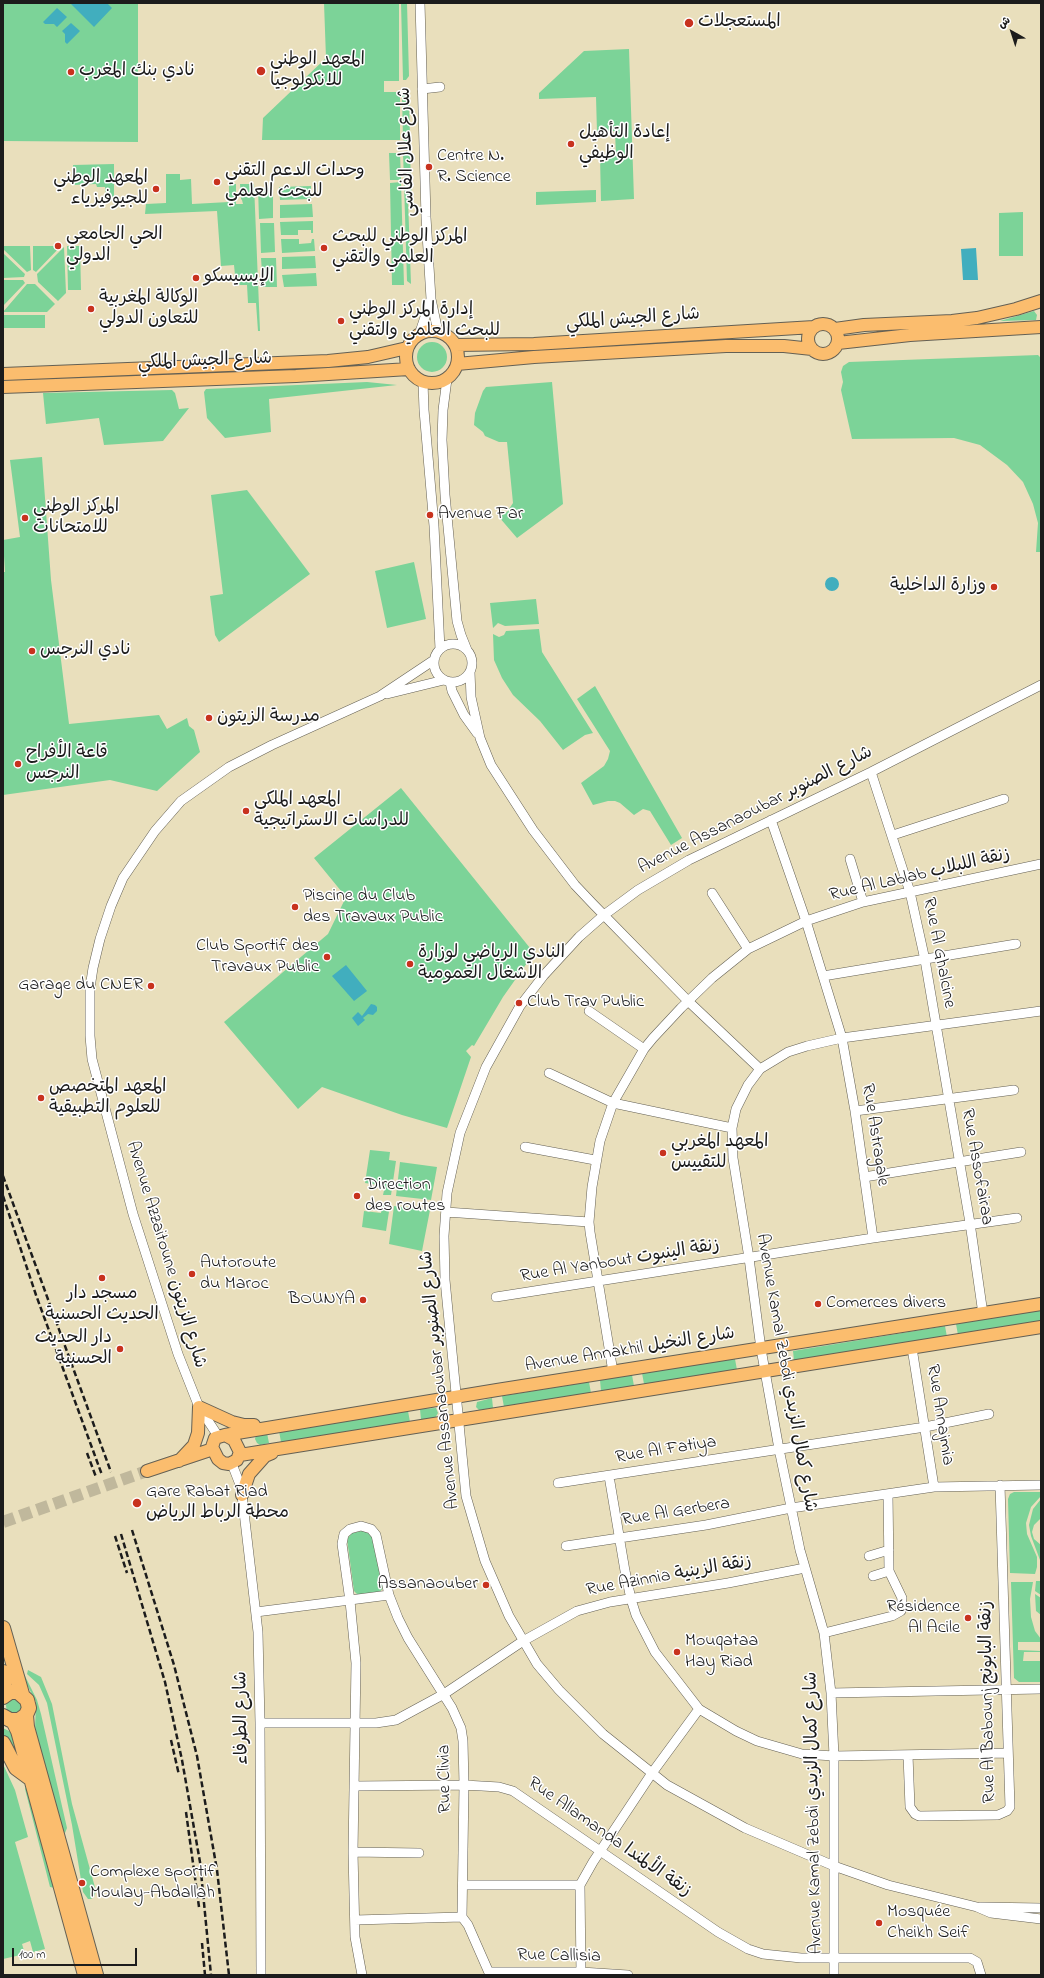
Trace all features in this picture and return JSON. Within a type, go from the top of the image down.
[{"type":"highway","points":[[3,1628],[22,1694],[29,1704],[14,1717]]},
{"type":"highway","points":[[3,1672],[4,1695],[14,1692],[22,1694]]},
{"type":"highway","points":[[14,1717],[85,1975]]},
{"type":"highway","points":[[14,1717],[27,1727],[96,1975]]},
{"type":"highway","points":[[3,1743],[16,1768],[31,1779]]},
{"type":"main road","points":[[835,329],[870,325],[952,322],[978,318],[1016,309],[1041,301]]},
{"type":"main road","points":[[820,324],[826,324],[835,329],[838,333],[838,343],[831,352],[820,354],[812,349],[808,339],[809,334],[814,327],[820,324]]},
{"type":"main road","name":"شارع الجيش الملكي","points":[[455,345],[534,344],[814,327]]},
{"type":"main road","points":[[838,343],[910,335],[1041,327]]},
{"type":"main road","points":[[425,332],[438,332],[451,339],[455,345],[458,358],[457,364],[447,379],[431,383],[423,382],[417,379],[408,369],[406,359],[407,348],[414,338],[419,335],[425,332]]},
{"type":"main road","name":"شارع الجيش الملكي","points":[[457,364],[578,354],[726,346],[784,346],[812,349]]},
{"type":"main road","name":"شارع الجيش الملكي","points":[[3,374],[328,361],[368,357],[407,348]]},
{"type":"main road","name":"شارع الجيش الملكي","points":[[3,387],[141,383],[408,369]]},
{"type":"main road","points":[[36,373],[38,385]]},
{"type":"main road","name":"Avenue Annakhil شارع النخيل","points":[[222,1436],[457,1396],[1041,1304]]},
{"type":"main road","points":[[236,1459],[239,1449],[234,1440],[222,1436],[213,1441],[213,1449],[220,1461],[226,1464],[236,1459],[278,1450],[1041,1327]]},
{"type":"main road","points":[[179,1461],[194,1445],[198,1433],[199,1407],[244,1425],[274,1426]]},
{"type":"main road","points":[[147,1471],[213,1449]]},
{"type":"main road","points":[[242,1495],[244,1484],[256,1464],[265,1456],[278,1450]]},
{"type":"street","name":"شارع علال الفاسي","points":[[420,3],[431,299],[438,332]]},
{"type":"street","points":[[422,89],[440,87]]},
{"type":"street","name":"شارع علال الفاسي","points":[[419,335],[431,299]]},
{"type":"street","points":[[447,379],[442,433],[445,495],[457,621],[472,660],[470,672],[471,697],[480,738],[491,765],[533,830],[575,885],[688,1001],[760,1069]]},
{"type":"street","points":[[423,382],[434,526],[440,649],[434,660],[436,672],[447,681],[464,715],[480,738]]},
{"type":"street","points":[[440,649],[450,644],[462,646],[467,650]]},
{"type":"street","name":"Avenue Azzaitoune شارع الزيتون","points":[[222,1436],[199,1407],[178,1354],[133,1214],[92,1059],[90,995],[93,968],[100,939],[111,906],[123,878],[155,831],[181,801],[228,767],[272,745],[380,696],[434,660]]},
{"type":"street","points":[[447,681],[462,680],[470,672]]},
{"type":"street","name":"Avenue Azzaitoune شارع الزيتون","points":[[380,696],[447,681]]},
{"type":"street","name":"Avenue Assanaoubar شارع الصنوبر","points":[[1041,685],[871,772],[689,860],[638,890],[604,915],[579,937],[544,975],[520,1006],[500,1040],[475,1092],[460,1133],[450,1176],[444,1236],[445,1280],[466,1496],[471,1516],[485,1560],[497,1590],[523,1641],[538,1664],[579,1712],[624,1753],[652,1774],[680,1792],[745,1828],[834,1866],[888,1885],[977,1908],[998,1915],[1041,1919]]},
{"type":"street","name":"Rue Al Ghalcine","points":[[871,772],[910,892],[925,960],[935,1026]]},
{"type":"street","points":[[893,836],[1004,799]]},
{"type":"street","name":"Rue Astragale","points":[[771,820],[806,922],[842,1038],[855,1112],[873,1238]]},
{"type":"street","points":[[850,859],[863,902]]},
{"type":"street","name":"Rue Al Lablab زنقة اللبلاب","points":[[613,1372],[588,1222],[595,1160],[606,1122],[614,1103],[644,1049],[688,1001],[712,978],[748,949],[806,922],[863,902],[1041,864]]},
{"type":"street","points":[[712,893],[748,949]]},
{"type":"street","points":[[823,976],[1016,944]]},
{"type":"street","points":[[589,1011],[644,1049]]},
{"type":"street","name":"Avenue Kamal Zebdi شارع كمال الزبدي","points":[[834,1975],[834,1756],[831,1693],[824,1633],[805,1568],[779,1449],[761,1349],[749,1258],[732,1158],[732,1128],[741,1097],[760,1069],[788,1052],[842,1038],[1041,1011]]},
{"type":"street","name":"Rue Assofairaa","points":[[935,1026],[970,1223],[983,1314]]},
{"type":"street","points":[[549,1073],[614,1103],[732,1128]]},
{"type":"street","points":[[855,1112],[1014,1090]]},
{"type":"street","points":[[526,1147],[595,1160]]},
{"type":"street","points":[[864,1177],[1021,1152]]},
{"type":"street","points":[[446,1212],[588,1222]]},
{"type":"street","name":"Rue Al Yanbout زنقة الينبوت","points":[[496,1297],[970,1223],[1018,1218]]},
{"type":"street","name":"Rue Annajmia","points":[[912,1348],[934,1487]]},
{"type":"street","name":"Rue Al Fatiya","points":[[558,1483],[925,1426],[989,1414]]},
{"type":"street","name":"شارع الطرفاء","points":[[236,1459],[242,1495],[256,1612],[260,1723],[261,1975]]},
{"type":"street","points":[[609,1476],[619,1539],[631,1599],[654,1652],[699,1709],[736,1731],[762,1743],[802,1754],[834,1756],[1008,1753]]},
{"type":"street","name":"Rue Al Babounj زنقة البابونج","points":[[908,1755],[910,1807],[915,1814],[923,1817],[998,1815],[1007,1811],[1011,1802],[1008,1753],[1008,1690],[1000,1485]]},
{"type":"street","name":"Rue Al Gerbera","points":[[566,1546],[706,1525],[791,1508],[934,1487],[1041,1485]]},
{"type":"street","points":[[824,1633],[897,1614],[901,1610],[902,1598],[889,1571],[888,1494]]},
{"type":"street","name":"Rue Clivia","points":[[362,1975],[356,1949],[353,1852],[356,1663],[342,1540],[347,1531],[361,1526],[368,1527],[376,1535],[389,1595],[408,1638],[444,1694],[460,1728],[463,1741],[464,1785],[462,1917]]},
{"type":"street","points":[[869,1556],[889,1550]]},
{"type":"street","name":"Rue Azinnia زنقة الزينية","points":[[260,1723],[376,1723],[396,1720],[444,1694],[523,1641],[577,1611],[592,1606],[728,1583],[805,1568]]},
{"type":"street","points":[[874,1576],[889,1571]]},
{"type":"street","points":[[256,1612],[389,1595]]},
{"type":"street","points":[[831,1693],[1041,1689]]},
{"type":"street","points":[[581,1974],[580,1885],[652,1774],[699,1709]]},
{"type":"street","name":"Rue Allamanda زنقة الألمندا","points":[[354,1786],[464,1785],[499,1787],[513,1790],[718,1932],[748,1949],[763,1954],[777,1957],[970,1958],[977,1962],[981,1975]]},
{"type":"street","points":[[353,1852],[419,1853]]},
{"type":"street","points":[[463,1885],[580,1885]]},
{"type":"street","name":"Avenue Assanaoubar شارع الصنوبر","points":[[977,1908],[1041,1908]]},
{"type":"street","points":[[355,1920],[462,1917],[468,1925],[490,1974]]},
{"type":"street","name":"Rue Callisia","points":[[490,1974],[628,1975]]},
{"type":"green space","name":"نادي بنك المغرب","points":[[3,3],[138,3],[138,142],[3,141]]},
{"type":"green space","points":[[324,3],[399,3],[399,81],[384,81],[384,92],[400,92],[400,140],[262,140],[263,118],[326,58]]},
{"type":"green space","points":[[401,3],[407,3],[409,76],[406,80],[403,80]]},
{"type":"green space","points":[[629,49],[634,199],[601,201],[600,157],[616,156],[615,131],[597,132],[596,97],[539,99],[539,93],[584,51]]},
{"type":"green space","points":[[405,92],[409,94],[410,140],[406,142],[403,140],[402,94]]},
{"type":"green space","points":[[389,153],[400,153],[401,180],[390,180]]},
{"type":"green space","points":[[403,154],[410,154],[411,180],[404,180]]},
{"type":"green space","points":[[114,164],[114,197],[106,197],[105,187],[97,187],[96,184],[73,185],[73,165]]},
{"type":"green space","points":[[166,174],[180,174],[180,180],[191,179],[192,204],[229,202],[229,184],[236,184],[236,204],[243,204],[241,199],[240,184],[254,184],[260,331],[258,331],[256,303],[248,303],[247,285],[236,285],[234,265],[221,266],[217,211],[145,214],[146,204],[166,203]]},
{"type":"green space","points":[[401,182],[404,285],[392,285],[390,183]]},
{"type":"green space","points":[[404,183],[411,183],[412,199],[408,200],[411,284],[407,281]]},
{"type":"green space","points":[[311,186],[311,199],[280,200],[279,187]]},
{"type":"green space","points":[[258,188],[273,188],[273,218],[259,219]]},
{"type":"green space","points":[[596,190],[596,202],[536,205],[536,192]]},
{"type":"green space","points":[[312,204],[313,217],[280,218],[280,205]]},
{"type":"green space","points":[[1023,212],[1023,256],[999,256],[999,213]]},
{"type":"green space","points":[[313,221],[313,233],[311,233],[311,230],[298,230],[298,235],[281,235],[280,222]]},
{"type":"green space","points":[[260,223],[274,223],[275,252],[261,253]]},
{"type":"green space","points":[[281,239],[299,239],[299,244],[311,243],[312,239],[314,239],[315,251],[282,253]]},
{"type":"green space","points":[[3,246],[30,246],[31,270],[27,272],[3,249]]},
{"type":"green space","points":[[33,246],[61,246],[36,272],[33,270]]},
{"type":"green space","points":[[67,246],[80,246],[81,290],[68,290]]},
{"type":"green space","points":[[64,247],[66,293],[58,301],[38,282],[37,274]]},
{"type":"green space","points":[[3,253],[25,274],[24,277],[3,278]]},
{"type":"green space","points":[[315,256],[316,268],[282,269],[282,257]]},
{"type":"green space","points":[[261,258],[276,258],[277,287],[263,287]]},
{"type":"green space","points":[[316,273],[317,286],[284,287],[282,275]]},
{"type":"green space","points":[[3,280],[23,280],[25,283],[3,306]]},
{"type":"green space","points":[[27,284],[35,284],[55,304],[47,312],[3,312]]},
{"type":"green space","points":[[1034,311],[1037,315],[1036,320],[1000,321]]},
{"type":"green space","points":[[3,315],[45,315],[45,328],[3,328]]},
{"type":"green space","points":[[432,342],[443,346],[447,357],[443,368],[432,372],[421,368],[417,357],[421,346]]},
{"type":"green space","points":[[1038,355],[1041,358],[1041,552],[1036,552],[1038,523],[1033,504],[1023,482],[1007,465],[980,445],[954,438],[852,439],[841,390],[843,382],[841,372],[843,366],[849,362]]},
{"type":"green space","points":[[367,382],[397,385],[269,399],[271,432],[225,438],[207,418],[204,392],[206,389]]},
{"type":"green space","points":[[552,382],[563,504],[517,538],[499,517],[507,512],[513,503],[507,442],[499,442],[485,436],[483,432],[474,425],[475,413],[483,391],[486,387]]},
{"type":"green space","points":[[172,390],[175,393],[179,409],[189,408],[163,441],[104,445],[99,418],[46,424],[43,393]]},
{"type":"green space","name":"نادي النرجس","points":[[42,457],[51,580],[69,724],[159,715],[167,729],[187,718],[189,726],[194,730],[200,752],[157,791],[110,780],[3,795],[3,572],[5,572],[3,540],[20,537],[10,460]]},
{"type":"green space","points":[[247,490],[310,574],[219,642],[215,635],[210,596],[223,594],[211,495]]},
{"type":"green space","points":[[414,562],[426,619],[387,628],[375,571]]},
{"type":"green space","points":[[536,599],[539,624],[505,626],[498,623],[493,628],[490,603]]},
{"type":"green space","points":[[539,629],[542,652],[593,733],[585,735],[563,750],[540,721],[513,695],[502,678],[494,660],[493,634],[499,637],[504,635],[506,631]]},
{"type":"green space","points":[[595,686],[682,838],[671,845],[650,811],[643,809],[634,815],[620,803],[615,801],[608,801],[593,805],[581,783],[604,766],[610,751],[577,699]]},
{"type":"green space","name":"النادي الرياضي لوزارة الاشغال العمومية","points":[[401,788],[534,953],[503,997],[474,1046],[472,1045],[466,1051],[471,1057],[447,1128],[402,1115],[322,1087],[298,1109],[224,1022],[328,934],[346,897],[314,858]]},
{"type":"green space","points":[[370,1150],[390,1152],[389,1160],[396,1161],[391,1195],[383,1195],[385,1186],[365,1183]]},
{"type":"green space","points":[[400,1162],[437,1167],[431,1200],[396,1196]]},
{"type":"green space","points":[[382,1204],[390,1205],[386,1231],[362,1227],[364,1211],[381,1213]]},
{"type":"green space","points":[[394,1206],[430,1210],[422,1251],[389,1244]]},
{"type":"green space","points":[[1041,1310],[1041,1322],[958,1335],[956,1324]]},
{"type":"green space","points":[[945,1326],[947,1337],[794,1361],[793,1351]]},
{"type":"green space","points":[[735,1359],[737,1370],[644,1384],[642,1373]]},
{"type":"green space","points":[[632,1375],[634,1386],[601,1391],[600,1380]]},
{"type":"green space","points":[[589,1382],[591,1393],[504,1407],[502,1396]]},
{"type":"green space","points":[[492,1398],[493,1408],[479,1410],[476,1407],[477,1402]]},
{"type":"green space","points":[[436,1408],[438,1413],[435,1418],[421,1420],[420,1409]]},
{"type":"green space","points":[[408,1411],[410,1422],[281,1442],[279,1431]]},
{"type":"green space","points":[[267,1433],[269,1443],[260,1445],[257,1443],[255,1439],[256,1435]]},
{"type":"green space","points":[[1014,1492],[1041,1492],[1041,1496],[1031,1507],[1026,1523],[1027,1534],[1037,1557],[1035,1574],[1010,1573],[1008,1499],[1010,1494]]},
{"type":"green space","points":[[1041,1499],[1041,1518],[1034,1525],[1032,1532],[1034,1539],[1041,1545],[1040,1560],[1031,1536],[1029,1525],[1033,1509]]},
{"type":"green space","points":[[366,1530],[372,1536],[383,1588],[378,1594],[359,1596],[354,1591],[347,1539],[352,1533]]},
{"type":"green space","points":[[1036,1581],[1041,1581],[1041,1595],[1035,1591]]},
{"type":"green space","points":[[1011,1582],[1033,1582],[1030,1599],[1031,1617],[1035,1631],[1041,1639],[1041,1642],[1018,1642],[1018,1650],[1041,1651],[1024,1652],[1023,1661],[1041,1661],[1041,1682],[1019,1682],[1014,1678]]},
{"type":"green space","points":[[1035,1594],[1041,1598],[1041,1615],[1036,1611]]},
{"type":"green space","points":[[21,1668],[37,1700],[41,1714],[67,1828],[65,1833],[63,1832],[35,1729],[36,1702],[25,1681]]},
{"type":"green space","points":[[28,1670],[41,1677],[52,1704],[72,1804],[96,1891],[94,1897],[91,1899],[88,1899],[83,1892],[72,1825],[47,1703],[39,1685],[27,1674]]},
{"type":"green space","points":[[14,1698],[20,1700],[22,1706],[20,1712],[14,1714],[8,1712],[6,1706],[8,1700]]},
{"type":"green space","points":[[3,1728],[13,1733],[22,1765],[3,1738]]},
{"type":"green space","points":[[3,1764],[15,1790],[28,1837],[15,1842],[45,1949],[33,1952],[30,1941],[22,1944],[25,1954],[3,1959]]},
{"type":"green space","points":[[26,1786],[55,1888],[50,1887],[25,1789]]},
{"type":"water","points":[[70,3],[107,3],[112,8],[94,27]]},
{"type":"water","points":[[57,8],[67,17],[57,27],[54,24],[45,24],[43,22]]},
{"type":"water","points":[[71,23],[80,31],[67,44],[65,42],[65,34],[62,31]]},
{"type":"water","points":[[976,248],[978,280],[963,280],[961,249]]},
{"type":"water","points":[[829,577],[835,577],[839,581],[839,587],[835,591],[829,591],[825,587],[825,581]]},
{"type":"water","points":[[346,965],[367,991],[354,1001],[332,976]]},
{"type":"water","points":[[371,1004],[377,1007],[377,1011],[373,1015],[368,1014],[363,1018],[365,1020],[358,1026],[352,1018],[358,1012],[362,1016]]},
{"type":"tunnel","points":[[3,1522],[147,1471]]},
{"type":"railway","points":[[3,1176],[111,1472]]},
{"type":"railway","points":[[3,1196],[36,1295],[102,1475]]},
{"type":"railway","points":[[87,1453],[96,1477]]},
{"type":"railway","points":[[132,1530],[174,1665],[197,1756],[217,1870],[229,1975]]},
{"type":"railway","points":[[121,1534],[165,1682],[182,1760],[200,1862],[211,1975]]},
{"type":"railway","points":[[115,1536],[127,1573]]},
{"type":"railway","points":[[171,1740],[179,1775]]},
{"type":"railway","points":[[186,1812],[199,1907]]},
{"type":"railway","points":[[202,1943],[205,1975]]},
{"type":"place","name":"المستعجلات","points":[[689,23]]},
{"type":"place","name":"المعهد الوطني للانكولوجيا","points":[[261,71]]},
{"type":"place","name":"نادي بنك المغرب","points":[[71,72]]},
{"type":"place","name":"إعادة التأهيل الوظيفي","points":[[571,144]]},
{"type":"place","name":"Centre N. R. Science","points":[[429,167]]},
{"type":"place","name":"وحدات الدعم التقني للبحث العلمي","points":[[217,182]]},
{"type":"place","name":"المعهد الوطني للجيوفيزياء","points":[[156,189]]},
{"type":"place","name":"الحي الجامعي الدولي","points":[[58,246]]},
{"type":"place","name":"المركز الوطني للبحث العلمي والتقني","points":[[324,248]]},
{"type":"place","name":"اﻹيسيسكو","points":[[196,278]]},
{"type":"place","name":"الوكالة المغربية للتعاون الدولي","points":[[91,309]]},
{"type":"place","name":"إدارة المركز الوطني للبحث العلمي والتقني","points":[[341,321]]},
{"type":"place","name":"Avenue Far","points":[[430,515]]},
{"type":"place","name":"المركز الوطني للامتحانات","points":[[25,518]]},
{"type":"place","name":"وزارة الداخلية","points":[[994,587]]},
{"type":"place","name":"نادي النرجس","points":[[32,651]]},
{"type":"place","name":"مدرسة الزيتون","points":[[209,718]]},
{"type":"place","name":"قاعة الأفراح النرجس","points":[[18,764]]},
{"type":"place","name":"المعهد الملكي للدراسات الاستراتيجية","points":[[246,811]]},
{"type":"place","name":"Piscine du Club des Travaux Public","points":[[295,907]]},
{"type":"place","name":"Club Sportif des Travaux Public","points":[[327,957]]},
{"type":"place","name":"النادي الرياضي لوزارة الاشغال العمومية","points":[[410,964]]},
{"type":"place","name":"Garage du CNER","points":[[151,986]]},
{"type":"place","name":"Club Trav Public","points":[[519,1003]]},
{"type":"place","name":"المعهد المتخصص للعلوم التطبيقية","points":[[41,1098]]},
{"type":"place","name":"المعهد المغربي للتقييس","points":[[663,1153]]},
{"type":"place","name":"Direction des routes","points":[[357,1196]]},
{"type":"place","name":"Autoroute du Maroc","points":[[192,1274]]},
{"type":"place","name":"مسجد دار الحديث الحسنية","points":[[102,1278]]},
{"type":"place","name":"BOUNYA","points":[[363,1300]]},
{"type":"place","name":"Comerces divers","points":[[818,1304]]},
{"type":"place","name":"دار الحديث الحسنية","points":[[120,1349]]},
{"type":"place","name":"Gare Rabat Riad محطة الرباط الرياض","points":[[137,1503]]},
{"type":"place","name":"Assanaouber","points":[[486,1585]]},
{"type":"place","name":"Résidence Al Acile","points":[[968,1618]]},
{"type":"place","name":"Mouqataa Hay Riad","points":[[677,1652]]},
{"type":"place","name":"Complexe sportif Moulay-Abdallah","points":[[82,1883]]},
{"type":"place","name":"Mosquée Cheikh Seif","points":[[879,1923]]}]
